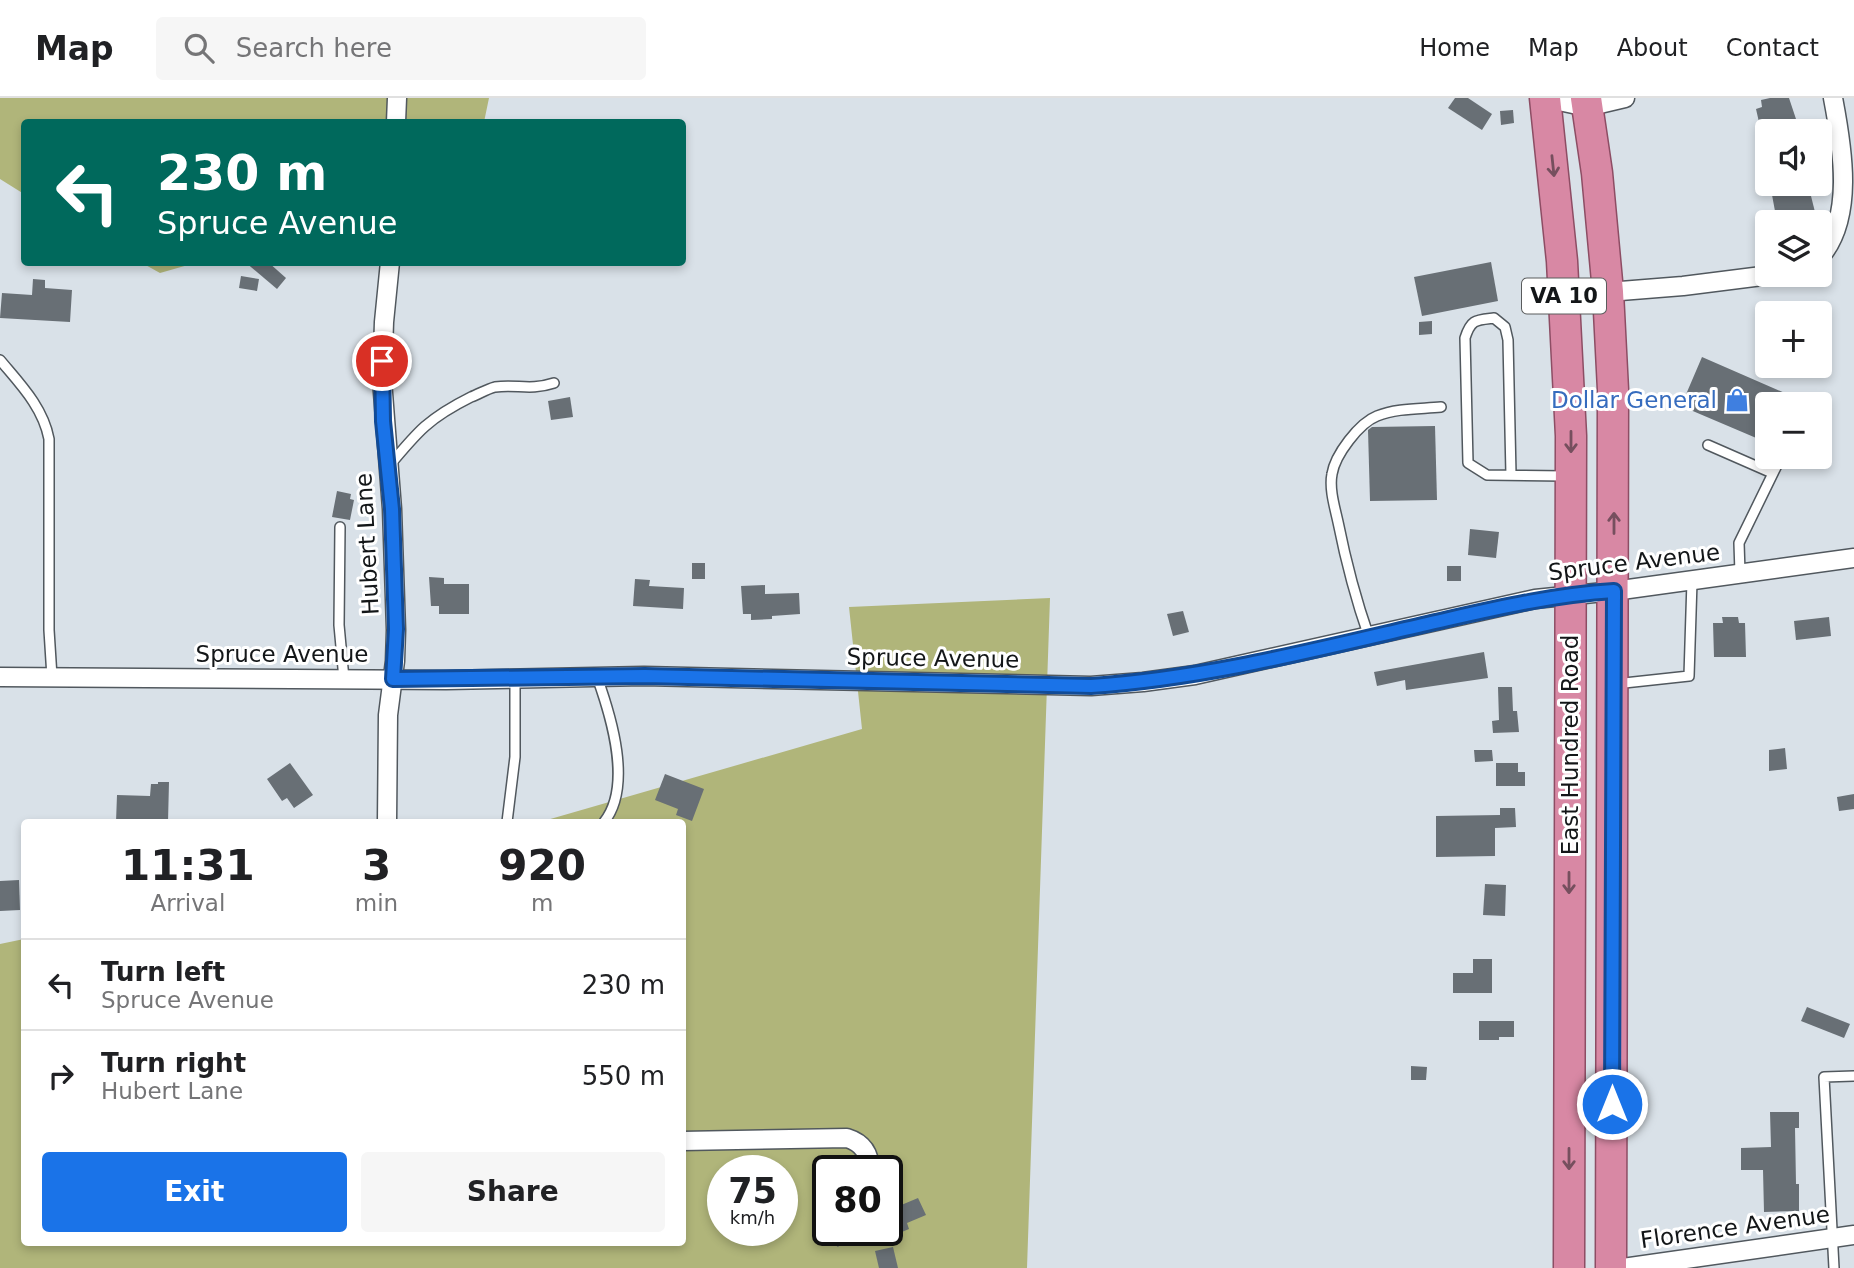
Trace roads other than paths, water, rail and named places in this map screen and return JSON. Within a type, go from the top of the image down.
[{"type":"highway","name":"East Hundred Road","points":[[1545,98],[1562,261],[1571,436],[1569,1268]]},
{"type":"highway","name":"East Hundred Road","points":[[1587,102],[1597,173],[1608,292],[1613,390],[1612,1268]]},
{"type":"street","points":[[396,119],[397,98]]},
{"type":"street","points":[[1545,98],[1587,102],[1625,98]]},
{"type":"street","points":[[1832,246],[1842,230],[1852,184],[1833,98]]},
{"type":"street","name":"Hubert Lane","points":[[387,819],[387,737],[396,629],[382,380],[390,266]]},
{"type":"street","points":[[1608,292],[1755,277]]},
{"type":"street","name":"Spruce Avenue","points":[[0,677],[597,677],[1091,686],[1195,675],[1535,599],[1692,581],[1854,558]]},
{"type":"street","points":[[686,1140],[847,1138],[865,1148],[868,1155]]},
{"type":"street","name":"Florence Avenue","points":[[1623,1268],[1854,1235]]},
{"type":"lane","points":[[1511,475],[1508,340],[1505,327],[1494,318],[1476,320],[1469,327],[1465,338],[1468,463],[1486,475],[1570,476]]},
{"type":"lane","points":[[0,360],[38,409],[49,439],[49,629],[52,677]]},
{"type":"lane","points":[[388,467],[420,429],[447,409],[490,388],[503,386],[526,389],[554,383]]},
{"type":"lane","points":[[1369,638],[1345,555],[1335,509],[1332,473],[1352,437],[1361,426],[1375,417],[1392,411],[1441,407]]},
{"type":"lane","points":[[1708,445],[1772,473]]},
{"type":"lane","points":[[1740,573],[1740,542],[1774,469]]},
{"type":"lane","points":[[340,527],[339,611],[344,679]]},
{"type":"lane","points":[[1613,684],[1689,676],[1692,581]]},
{"type":"lane","points":[[597,677],[608,707],[617,756],[614,804],[606,819]]},
{"type":"lane","points":[[507,819],[515,757],[515,678]]},
{"type":"lane","points":[[1834,1268],[1824,1077],[1854,1076]]},
{"type":"place","name":"Dollar General","points":[[1737,400]]}]
